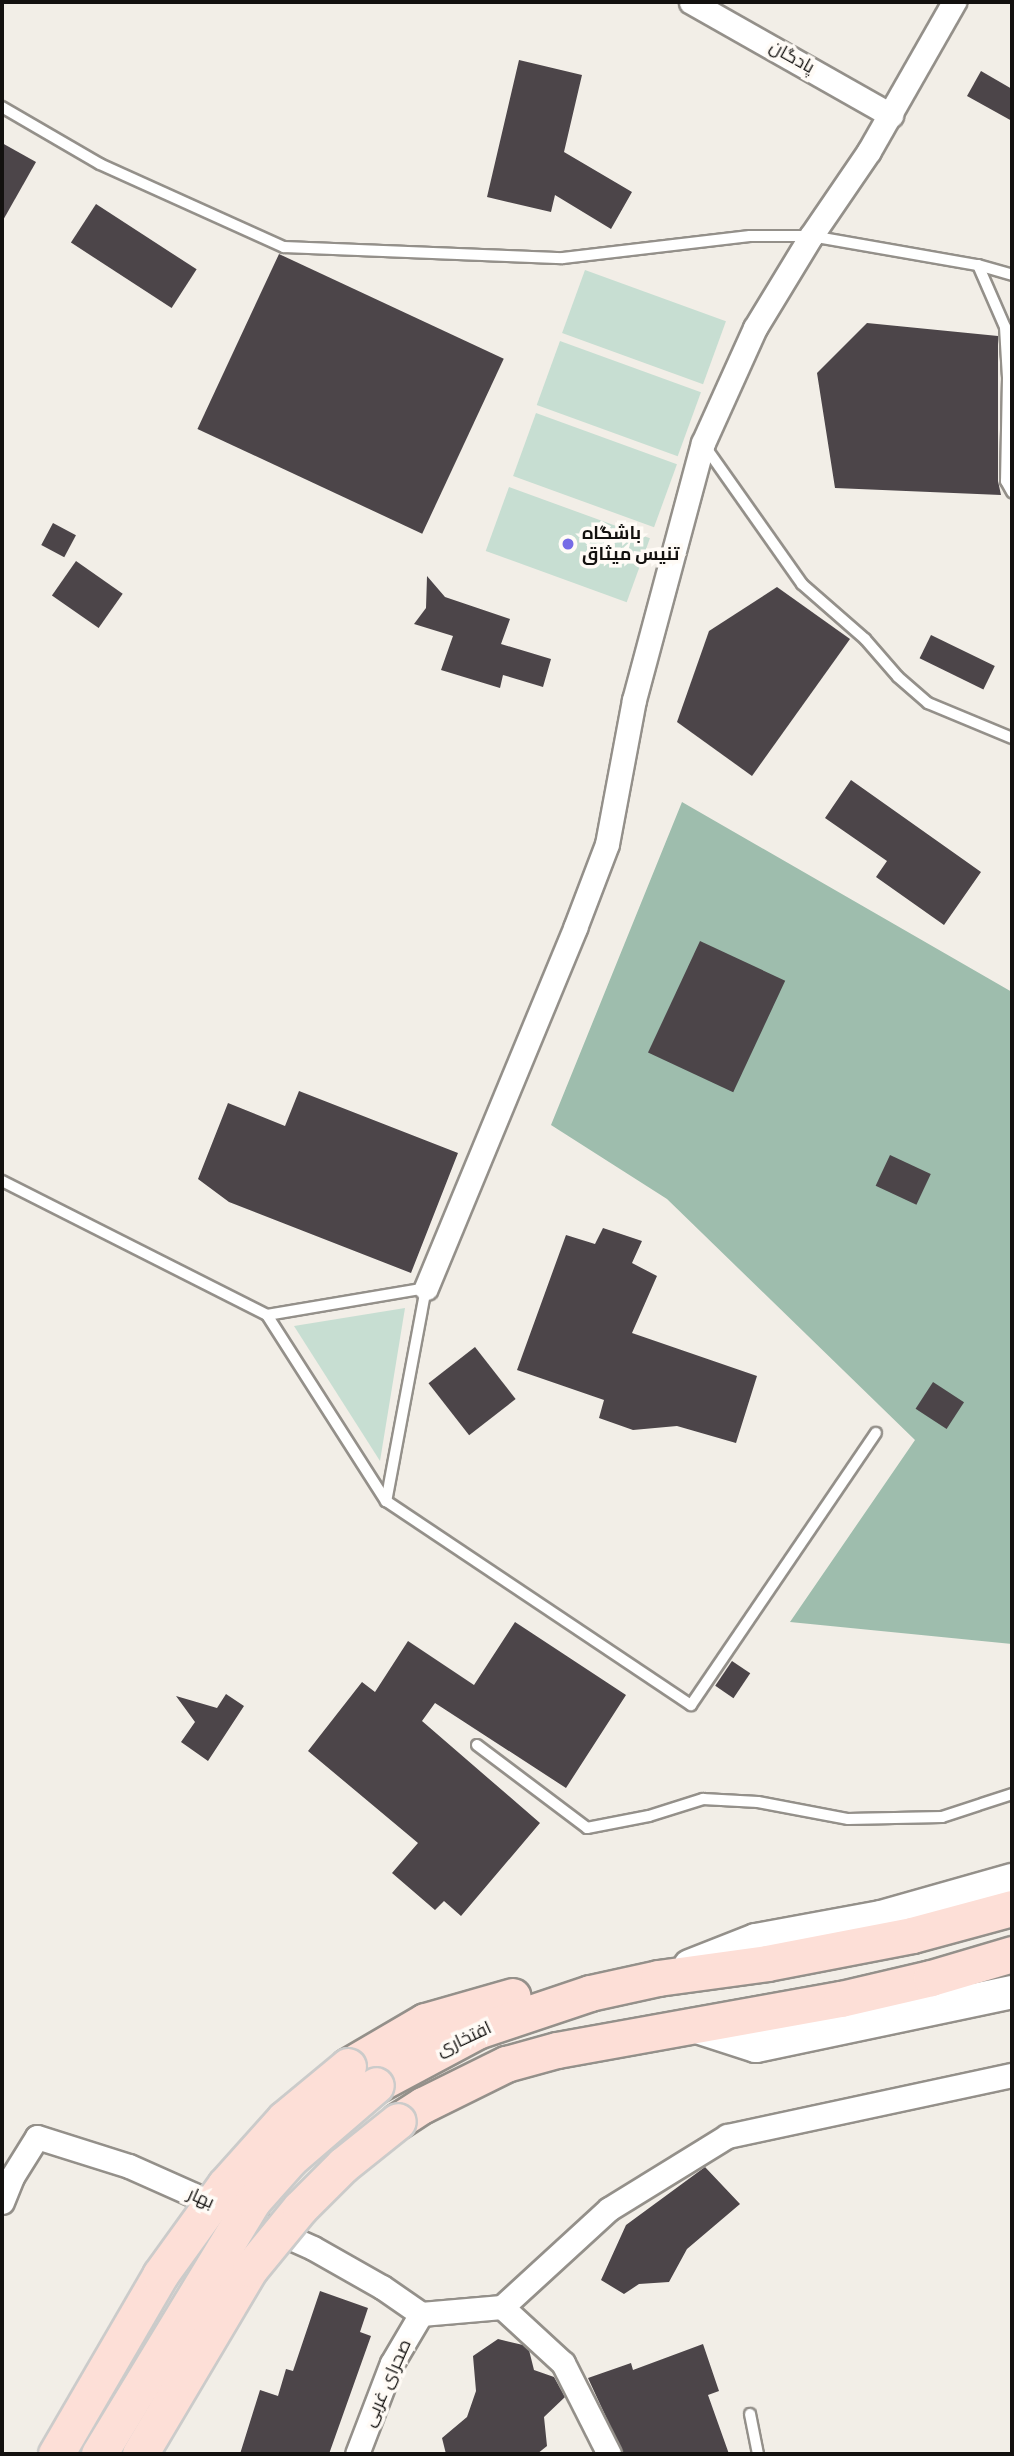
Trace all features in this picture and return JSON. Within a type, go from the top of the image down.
[{"type":"main road","points":[[658,1978],[756,1940],[881,1916],[1012,1880]]},
{"type":"main road","points":[[99,2454],[252,2202],[362,2076],[425,2021],[505,1997],[546,1992],[590,1993],[658,1978],[803,1957],[912,1935],[1012,1908]]},
{"type":"main road","points":[[140,2454],[250,2270],[300,2208],[343,2165],[398,2121],[423,2105],[506,2064],[557,2050],[811,2005],[932,1978],[1012,1954]]},
{"type":"main road","points":[[803,1957],[796,1974],[796,1994],[811,2005]]},
{"type":"main road","points":[[694,2026],[756,2046],[1012,1992]]},
{"type":"main road","points":[[57,2454],[159,2275],[225,2185],[284,2119],[362,2076]]},
{"type":"street","name":"پادگان","points":[[691,2],[891,115]]},
{"type":"street","points":[[426,1288],[607,845],[634,700],[703,443],[755,328],[811,236],[891,115],[954,2]]},
{"type":"street","points":[[421,2314],[502,2307],[609,2209],[727,2136],[1012,2075]]},
{"type":"street","name":"بهار","points":[[2,2202],[12,2177],[37,2137],[129,2166],[313,2248],[382,2287],[421,2314]]},
{"type":"street","points":[[502,2307],[563,2362],[609,2454]]},
{"type":"street","name":"صحرای غربی","points":[[357,2454],[392,2363],[421,2314]]},
{"type":"lane","points":[[2,107],[100,164],[284,247],[563,258],[750,236],[811,236],[978,265],[1012,275]]},
{"type":"lane","points":[[978,265],[1005,327],[1008,378],[1006,481],[1012,492]]},
{"type":"lane","points":[[703,443],[802,583],[865,639],[898,677],[928,703],[1012,738]]},
{"type":"lane","points":[[2,1181],[267,1315],[386,1501],[691,1705],[876,1433]]},
{"type":"lane","points":[[267,1315],[426,1288],[386,1501]]},
{"type":"lane","points":[[477,1745],[587,1828],[649,1816],[703,1799],[758,1802],[848,1819],[942,1817],[1012,1794]]},
{"type":"lane","points":[[751,2414],[758,2454]]},
{"type":"green space","points":[[585,270],[726,321],[703,384],[562,333]]},
{"type":"green space","points":[[560,341],[701,392],[678,456],[537,405]]},
{"type":"green space","points":[[536,413],[677,464],[654,527],[513,476]]},
{"type":"green space","name":"باشگاه تنيس ميثاق","points":[[509,487],[650,538],[627,602],[486,551]]},
{"type":"green space","points":[[682,802],[1012,992],[1012,1644],[790,1622],[915,1440],[667,1199],[551,1125]]},
{"type":"green space","points":[[405,1308],[380,1461],[294,1326]]},
{"type":"building","points":[[519,60],[582,75],[564,152],[632,192],[611,229],[555,195],[551,212],[487,197]]},
{"type":"building","points":[[981,71],[1012,89],[1012,121],[967,96]]},
{"type":"building","points":[[2,143],[36,162],[2,222]]},
{"type":"building","points":[[96,204],[197,269],[172,308],[71,243]]},
{"type":"building","points":[[279,254],[504,359],[422,534],[197,429]]},
{"type":"building","points":[[867,323],[998,336],[998,481],[1001,495],[835,488],[817,373]]},
{"type":"building","points":[[53,523],[76,535],[64,557],[41,545]]},
{"type":"building","points":[[76,561],[123,594],[99,628],[52,595]]},
{"type":"building","points":[[427,576],[445,597],[510,619],[501,644],[551,659],[543,687],[503,675],[500,688],[441,670],[453,636],[414,624],[426,608]]},
{"type":"building","points":[[777,587],[850,639],[752,776],[677,722],[709,631]]},
{"type":"building","points":[[931,635],[995,666],[983,689],[920,658]]},
{"type":"building","points":[[851,780],[981,872],[944,925],[876,877],[887,861],[825,818]]},
{"type":"building","points":[[700,941],[785,981],[733,1092],[648,1052]]},
{"type":"building","points":[[299,1091],[458,1153],[411,1273],[229,1202],[198,1179],[228,1103],[285,1126]]},
{"type":"building","points":[[890,1155],[931,1174],[916,1205],[876,1186]]},
{"type":"building","points":[[603,1228],[642,1241],[632,1263],[657,1276],[632,1333],[757,1376],[736,1443],[677,1426],[633,1430],[599,1418],[604,1400],[517,1370],[566,1235],[595,1244]]},
{"type":"building","points":[[475,1347],[516,1399],[469,1435],[429,1383]]},
{"type":"building","points":[[933,1382],[964,1402],[947,1429],[916,1409]]},
{"type":"building","points":[[515,1622],[626,1695],[566,1788],[435,1703],[422,1721],[540,1823],[461,1916],[444,1901],[435,1910],[392,1873],[418,1843],[308,1751],[362,1682],[375,1692],[408,1641],[474,1685]]},
{"type":"building","points":[[732,1661],[750,1673],[733,1698],[715,1686]]},
{"type":"building","points":[[226,1694],[244,1706],[208,1761],[181,1742],[195,1722],[176,1696],[217,1708]]},
{"type":"building","points":[[705,2167],[740,2204],[687,2249],[669,2282],[639,2284],[624,2294],[601,2280],[626,2225]]},
{"type":"building","points":[[320,2291],[368,2308],[360,2332],[371,2336],[329,2454],[240,2454],[260,2390],[278,2396],[286,2369],[293,2371]]},
{"type":"building","points":[[498,2339],[523,2345],[529,2350],[534,2370],[554,2377],[565,2397],[544,2417],[547,2446],[537,2454],[446,2454],[442,2438],[467,2417],[476,2391],[473,2356]]},
{"type":"building","points":[[703,2344],[719,2391],[708,2395],[729,2454],[623,2454],[588,2378],[631,2363],[633,2370]]},
{"type":"place","name":"باشگاه تنيس ميثاق","points":[[568,544]]}]
